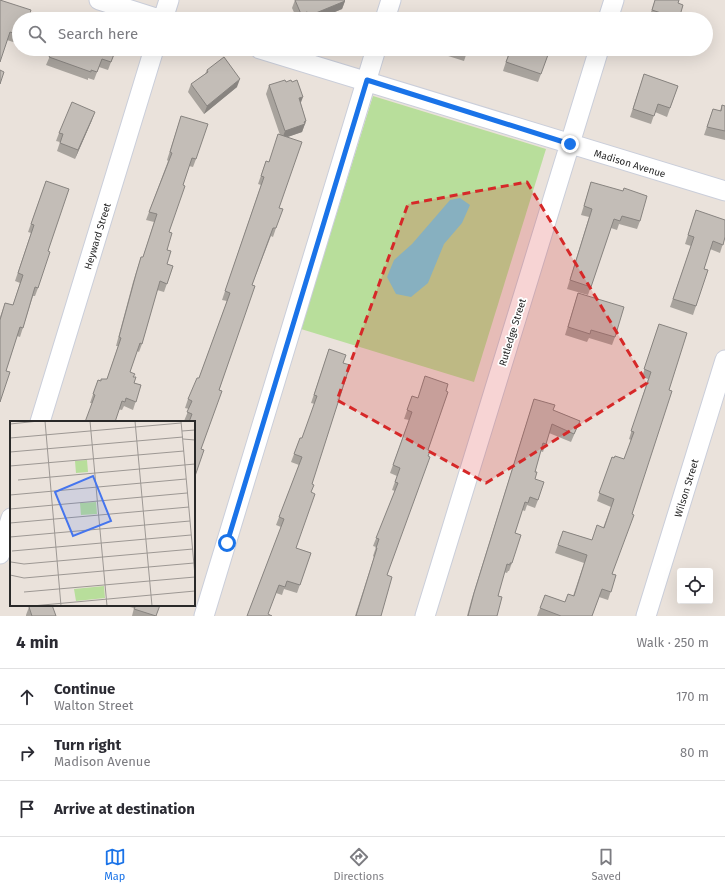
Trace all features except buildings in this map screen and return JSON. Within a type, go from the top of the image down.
[{"type":"street","points":[[99,0],[137,12]]},
{"type":"street","points":[[165,12],[169,0]]},
{"type":"street","points":[[388,12],[391,0]]},
{"type":"street","points":[[610,12],[614,0]]},
{"type":"street","name":"Heyward Street","points":[[40,421],[152,56]]},
{"type":"street","name":"Madison Avenue","points":[[284,56],[367,80],[725,191]]},
{"type":"street","points":[[204,616],[374,56]]},
{"type":"street","name":"Rutledge Street","points":[[425,616],[597,56]]},
{"type":"street","name":"Wilson Street","points":[[646,616],[725,360]]},
{"type":"street","points":[[0,554],[10,521]]},
{"type":"highlighted area","points":[[527,182],[647,383],[486,483],[337,400],[408,204]]},
{"type":"green space","points":[[373,96],[546,149],[474,382],[301,329]]},
{"type":"water","points":[[460,198],[470,205],[462,223],[444,244],[428,283],[411,297],[396,294],[387,277],[394,260],[412,244],[450,200]]},
{"type":"route","points":[[227,543],[367,80],[570,144]]}]
